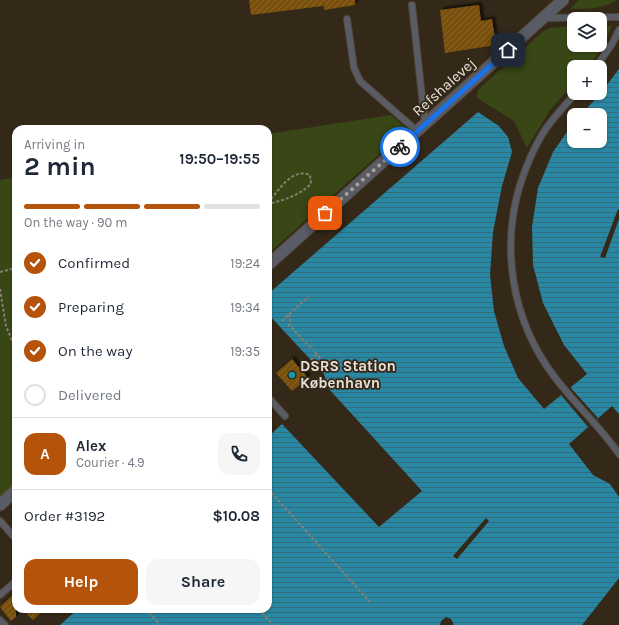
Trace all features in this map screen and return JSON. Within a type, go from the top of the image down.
[{"type":"street","name":"Refshalevej","points":[[272,260],[421,128],[549,10],[563,0]]},
{"type":"street","points":[[0,505],[12,494]]},
{"type":"lane","points":[[412,5],[421,128]]},
{"type":"lane","points":[[549,10],[619,17]]},
{"type":"lane","points":[[347,19],[354,68],[360,81],[421,128]]},
{"type":"lane","points":[[601,60],[612,44],[619,30]]},
{"type":"lane","points":[[570,100],[545,130],[533,151],[519,187],[512,216],[512,271],[517,303],[528,334],[545,365],[565,391],[619,454]]},
{"type":"lane","points":[[272,401],[285,416]]},
{"type":"lane","points":[[0,521],[12,534]]},
{"type":"lane","points":[[0,595],[12,584]]},
{"type":"lane","points":[[0,620],[5,625]]},
{"type":"path","points":[[272,199],[287,181],[296,174],[304,172],[310,175],[311,184],[303,191],[285,200],[272,203]]},
{"type":"path","points":[[0,272],[12,269]]},
{"type":"path","points":[[0,289],[6,326],[12,340]]},
{"type":"path","points":[[282,321],[308,296]]},
{"type":"path","points":[[288,315],[290,318],[289,325],[330,370]]},
{"type":"path","points":[[311,360],[315,352]]},
{"type":"path","points":[[272,493],[370,602]]},
{"type":"path","points":[[150,613],[160,625]]},
{"type":"path","points":[[262,613],[273,625]]},
{"type":"green space","points":[[579,0],[617,0],[600,7],[570,9]]},
{"type":"green space","points":[[607,26],[612,26],[607,37]]},
{"type":"green space","points":[[567,27],[567,52],[599,52],[593,60],[567,60],[567,91],[550,110],[527,148],[514,121],[477,98],[478,90],[541,33],[550,28]]},
{"type":"green space","points":[[391,115],[407,129],[272,250],[272,133]]},
{"type":"green space","points":[[12,178],[12,486],[0,497],[0,180]]},
{"type":"water","points":[[619,69],[619,414],[612,406],[569,444],[593,475],[610,484],[619,497],[619,578],[582,625],[454,625],[451,619],[446,617],[441,621],[440,625],[60,625],[74,613],[272,613],[272,433],[282,424],[379,527],[422,491],[328,388],[324,374],[272,318],[272,291],[478,112],[499,126],[508,137],[512,152],[502,186],[493,232],[490,275],[494,311],[504,346],[518,378],[544,409],[587,374],[564,345],[543,303],[533,265],[532,227],[538,188],[553,152],[567,132],[567,148],[607,148],[607,108],[587,108],[594,100],[607,100],[607,85]]},
{"type":"pier","points":[[618,209],[619,219],[605,258],[600,257]]},
{"type":"pier","points":[[570,387],[598,418],[588,427],[561,395]]},
{"type":"pier","points":[[486,518],[489,521],[457,559],[453,556]]},
{"type":"building","points":[[249,0],[355,0],[355,5],[324,10],[323,1],[323,6],[251,15]]},
{"type":"building","points":[[479,5],[481,21],[492,19],[496,45],[445,53],[440,10]]},
{"type":"building","name":"DSRS Station København","points":[[292,359],[308,378],[292,391],[276,373]]},
{"type":"building","points":[[12,596],[12,613],[16,613],[16,617],[11,621],[0,607]]},
{"type":"building","points":[[26,613],[41,613],[33,620]]},
{"type":"way so far","points":[[325,213],[400,147]]},
{"type":"place","name":"DSRS Station København","points":[[292,375]]},
{"type":"route","points":[[400,147],[508,50]]}]
